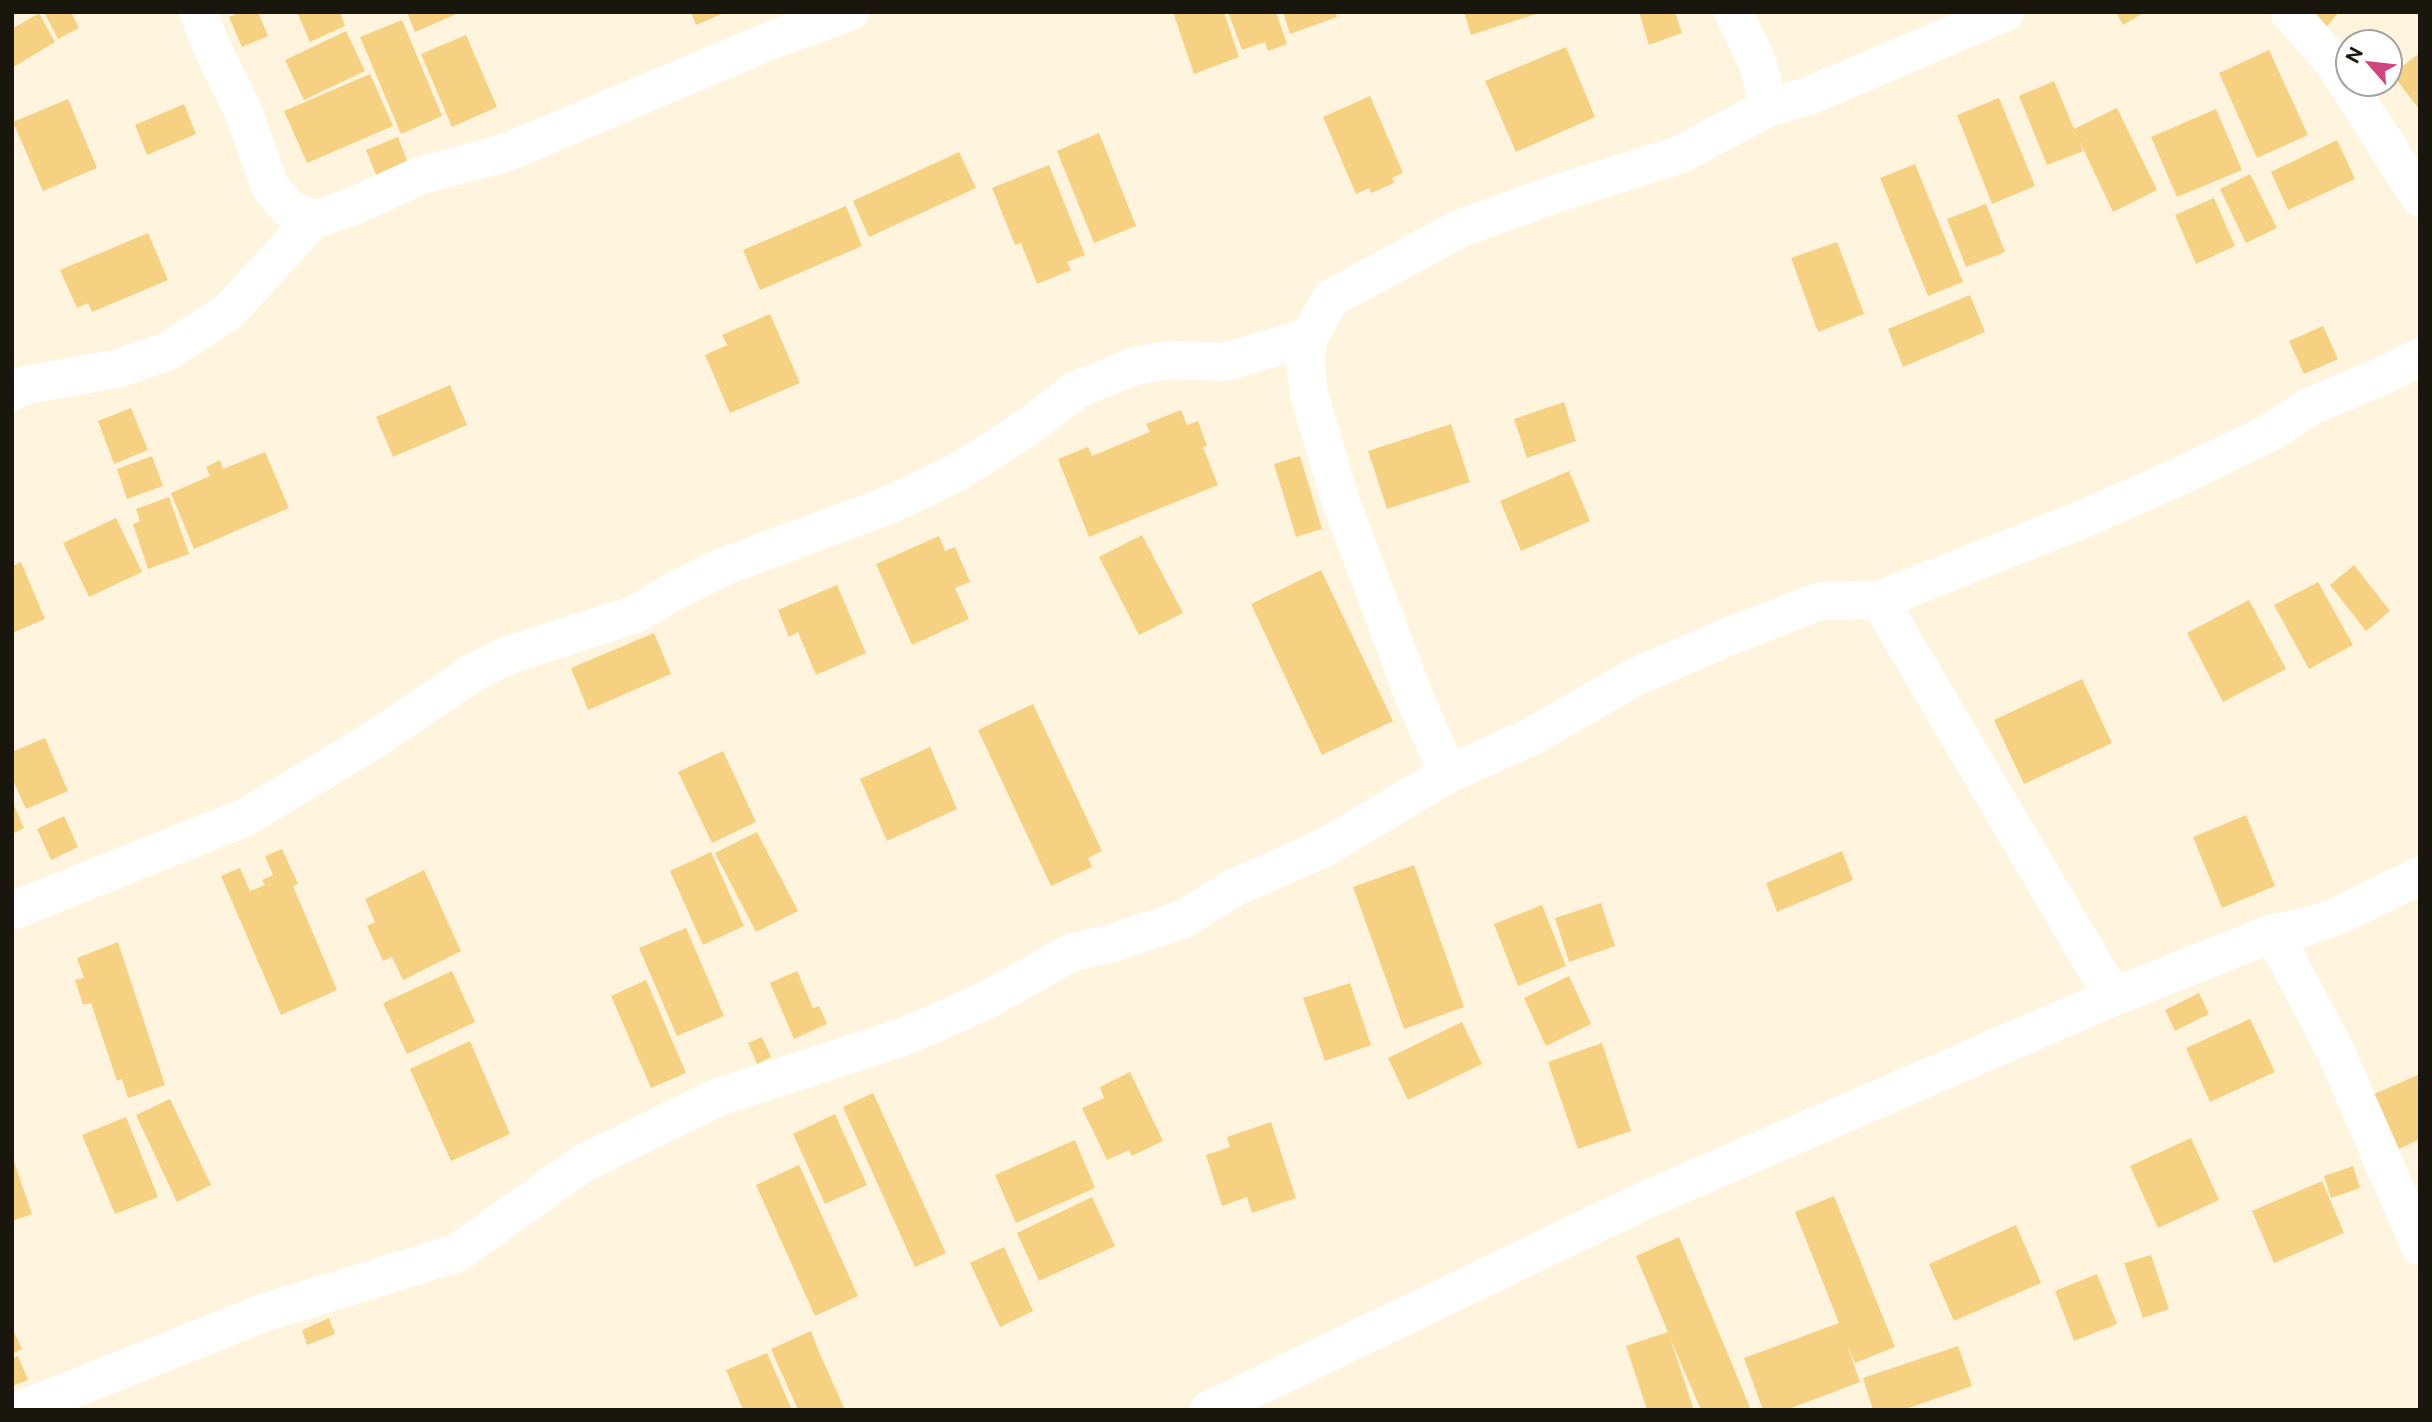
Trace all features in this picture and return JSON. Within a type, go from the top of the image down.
[{"type":"street","points":[[198,12],[212,48],[244,113],[270,187],[289,209],[313,220]]},
{"type":"street","points":[[12,392],[26,385],[120,368],[167,351],[228,312],[313,220],[354,206],[419,176],[505,153],[776,25],[850,12]]},
{"type":"street","points":[[1733,12],[1758,64],[1769,107]]},
{"type":"street","points":[[1448,774],[1414,696],[1341,502],[1309,394],[1304,358],[1309,337],[1331,298],[1461,228],[1555,194],[1679,155],[1769,107],[1811,95],[2005,12]]},
{"type":"street","points":[[2289,12],[2334,63],[2420,198]]},
{"type":"street","points":[[12,912],[246,817],[372,741],[474,672],[512,654],[636,614],[722,567],[892,504],[961,470],[1032,424],[1076,390],[1135,366],[1169,360],[1225,362],[1309,337]]},
{"type":"street","points":[[21,1410],[263,1313],[457,1253],[582,1164],[716,1098],[903,1037],[987,1000],[1069,953],[1112,943],[1184,919],[1233,888],[1322,849],[1448,774],[1531,737],[1635,677],[1820,601],[1879,600],[2066,526],[2172,480],[2271,432],[2311,406],[2420,357]]},
{"type":"street","points":[[1879,600],[2113,997]]},
{"type":"street","points":[[1209,1410],[1650,1198],[2113,997],[2273,933],[2302,928],[2336,917],[2420,876]]},
{"type":"street","points":[[2273,933],[2336,1052],[2420,1247]]},
{"type":"building","points":[[44,12],[71,12],[79,28],[58,39]]},
{"type":"building","points":[[241,12],[258,12],[268,36],[242,47],[229,17]]},
{"type":"building","points":[[297,12],[340,12],[345,26],[310,42]]},
{"type":"building","points":[[407,12],[461,12],[415,32]]},
{"type":"building","points":[[691,12],[726,12],[696,25]]},
{"type":"building","points":[[1173,12],[1224,12],[1239,57],[1194,74]]},
{"type":"building","points":[[1228,12],[1276,12],[1287,44],[1268,51],[1265,42],[1242,50]]},
{"type":"building","points":[[1283,12],[1335,12],[1337,17],[1290,34]]},
{"type":"building","points":[[1464,12],[1539,12],[1539,13],[1471,35]]},
{"type":"building","points":[[1639,12],[1675,12],[1682,33],[1649,45]]},
{"type":"building","points":[[2116,12],[2145,12],[2123,25]]},
{"type":"building","points":[[2304,12],[2339,12],[2324,30]]},
{"type":"building","points":[[39,13],[55,42],[12,68],[12,29]]},
{"type":"building","points":[[402,20],[442,116],[401,134],[360,37]]},
{"type":"building","points":[[346,31],[365,71],[304,100],[285,60]]},
{"type":"building","points":[[466,35],[497,107],[452,127],[421,54]]},
{"type":"building","points":[[1566,47],[1595,117],[1516,152],[1485,81]]},
{"type":"building","points":[[2269,50],[2308,135],[2257,158],[2219,73]]},
{"type":"building","points":[[2420,53],[2420,110],[2404,89],[2404,65]]},
{"type":"building","points":[[370,74],[393,126],[307,163],[284,111]]},
{"type":"building","points":[[2054,81],[2074,129],[2117,108],[2157,190],[2113,212],[2079,140],[2083,151],[2047,165],[2019,96]]},
{"type":"building","points":[[1370,96],[1403,173],[1392,178],[1394,183],[1371,193],[1369,188],[1356,194],[1323,117]]},
{"type":"building","points":[[1999,98],[2035,186],[1992,204],[1957,115]]},
{"type":"building","points":[[68,99],[97,168],[43,191],[13,122]]},
{"type":"building","points":[[184,104],[196,134],[147,155],[135,125]]},
{"type":"building","points":[[2216,109],[2242,170],[2177,197],[2151,137]]},
{"type":"building","points":[[1099,133],[1136,226],[1094,243],[1057,151]]},
{"type":"building","points":[[398,137],[409,166],[378,180],[366,150]]},
{"type":"building","points":[[2337,140],[2355,179],[2288,210],[2271,172]]},
{"type":"building","points":[[959,152],[976,188],[869,237],[853,201]]},
{"type":"building","points":[[1915,164],[1963,282],[1928,296],[1880,178]]},
{"type":"building","points":[[1049,165],[1085,255],[1067,262],[1071,270],[1037,284],[1021,243],[1015,245],[992,188]]},
{"type":"building","points":[[2250,174],[2277,228],[2246,243],[2220,189]]},
{"type":"building","points":[[2214,198],[2235,246],[2196,264],[2175,215]]},
{"type":"building","points":[[1986,204],[2005,252],[1966,267],[1947,219]]},
{"type":"building","points":[[846,206],[862,246],[760,290],[743,250]]},
{"type":"building","points":[[148,233],[168,280],[92,312],[88,303],[77,308],[60,270]]},
{"type":"building","points":[[1837,242],[1864,314],[1818,332],[1791,258]]},
{"type":"building","points":[[1970,295],[1985,332],[1903,367],[1888,329]]},
{"type":"building","points":[[770,314],[800,383],[730,413],[705,355],[727,345],[722,335]]},
{"type":"building","points":[[2323,326],[2338,359],[2304,374],[2289,341]]},
{"type":"building","points":[[450,385],[467,425],[393,457],[376,417]]},
{"type":"building","points":[[1564,402],[1576,441],[1527,458],[1514,419]]},
{"type":"building","points":[[131,408],[148,450],[114,464],[98,421]]},
{"type":"building","points":[[1181,410],[1187,425],[1198,421],[1207,446],[1203,447],[1218,485],[1089,537],[1058,459],[1088,447],[1092,456],[1150,432],[1146,424]]},
{"type":"building","points":[[1451,424],[1470,482],[1387,509],[1368,451]]},
{"type":"building","points":[[265,452],[289,508],[194,549],[171,493],[210,476],[206,467],[220,460],[223,469]]},
{"type":"building","points":[[152,456],[163,486],[127,499],[117,469]]},
{"type":"building","points":[[1300,456],[1322,529],[1296,537],[1274,464]]},
{"type":"building","points":[[1569,471],[1590,521],[1521,551],[1500,501]]},
{"type":"building","points":[[169,497],[189,554],[148,569],[133,524],[140,521],[136,509]]},
{"type":"building","points":[[116,518],[142,572],[89,597],[63,543]]},
{"type":"building","points":[[1142,535],[1183,613],[1139,635],[1099,557]]},
{"type":"building","points":[[939,536],[945,551],[955,547],[970,582],[955,588],[969,619],[912,645],[876,564]]},
{"type":"building","points":[[21,562],[45,619],[12,633],[12,566]]},
{"type":"building","points":[[2354,565],[2390,611],[2366,631],[2330,585]]},
{"type":"building","points":[[1321,570],[1393,721],[1322,755],[1251,604]]},
{"type":"building","points":[[2318,582],[2353,645],[2309,669],[2274,605]]},
{"type":"building","points":[[837,585],[866,653],[816,675],[798,632],[789,637],[778,610]]},
{"type":"building","points":[[2249,600],[2286,669],[2223,702],[2187,633]]},
{"type":"building","points":[[654,633],[671,674],[588,710],[571,668]]},
{"type":"building","points":[[2082,679],[2112,743],[2024,784],[1994,720]]},
{"type":"building","points":[[1033,704],[1102,851],[1088,858],[1092,867],[1051,886],[978,730]]},
{"type":"building","points":[[45,738],[68,791],[26,809],[12,778],[12,752]]},
{"type":"building","points":[[930,747],[957,809],[887,841],[860,779]]},
{"type":"building","points":[[723,751],[756,822],[712,843],[678,772]]},
{"type":"building","points":[[12,801],[24,828],[12,834]]},
{"type":"building","points":[[2246,815],[2275,886],[2222,908],[2193,837]]},
{"type":"building","points":[[64,816],[78,847],[51,860],[37,829]]},
{"type":"building","points":[[757,832],[798,911],[756,932],[715,853]]},
{"type":"building","points":[[282,849],[298,884],[293,886],[337,990],[281,1015],[221,876],[240,868],[250,891],[265,885],[262,880],[273,875],[265,856]]},
{"type":"building","points":[[1842,851],[1853,880],[1777,912],[1766,883]]},
{"type":"building","points":[[711,852],[744,926],[703,945],[670,871]]},
{"type":"building","points":[[1414,865],[1464,1007],[1404,1029],[1353,887]]},
{"type":"building","points":[[424,870],[461,951],[403,980],[392,957],[383,961],[367,926],[375,922],[365,899]]},
{"type":"building","points":[[1601,903],[1615,946],[1569,962],[1555,918]]},
{"type":"building","points":[[1542,905],[1566,966],[1518,986],[1494,924]]},
{"type":"building","points":[[686,928],[724,1016],[677,1036],[639,948]]},
{"type":"building","points":[[118,942],[165,1085],[128,1098],[122,1079],[117,1081],[91,1003],[83,1005],[75,980],[84,978],[77,958]]},
{"type":"building","points":[[452,971],[475,1022],[407,1054],[383,1003]]},
{"type":"building","points":[[797,971],[813,1008],[819,1006],[827,1024],[794,1039],[770,983]]},
{"type":"building","points":[[1569,976],[1591,1024],[1546,1046],[1524,998]]},
{"type":"building","points":[[646,980],[686,1073],[651,1088],[611,996]]},
{"type":"building","points":[[1350,983],[1371,1045],[1325,1061],[1303,998]]},
{"type":"building","points":[[2199,993],[2209,1014],[2175,1031],[2165,1010]]},
{"type":"building","points":[[2250,1019],[2275,1072],[2210,1102],[2186,1048]]},
{"type":"building","points":[[1462,1022],[1482,1064],[1408,1100],[1388,1058]]},
{"type":"building","points":[[762,1037],[771,1057],[757,1064],[748,1043]]},
{"type":"building","points":[[470,1041],[510,1134],[451,1161],[410,1069]]},
{"type":"building","points":[[1602,1043],[1631,1131],[1578,1149],[1548,1062]]},
{"type":"building","points":[[1130,1072],[1163,1141],[1132,1156],[1129,1150],[1107,1160],[1082,1108],[1104,1098],[1100,1087]]},
{"type":"building","points":[[2420,1074],[2420,1139],[2399,1149],[2374,1094]]},
{"type":"building","points":[[873,1093],[946,1253],[915,1267],[843,1107]]},
{"type":"building","points":[[170,1099],[211,1185],[177,1202],[136,1115]]},
{"type":"building","points":[[835,1114],[867,1185],[825,1204],[793,1134]]},
{"type":"building","points":[[126,1117],[158,1197],[115,1214],[82,1135]]},
{"type":"building","points":[[1271,1122],[1296,1198],[1252,1213],[1247,1197],[1222,1206],[1206,1155],[1230,1147],[1227,1137]]},
{"type":"building","points":[[2191,1138],[2219,1200],[2158,1228],[2130,1166]]},
{"type":"building","points":[[1075,1140],[1095,1188],[1016,1223],[995,1175]]},
{"type":"building","points":[[12,1156],[32,1214],[12,1221]]},
{"type":"building","points":[[799,1165],[858,1296],[815,1316],[756,1185]]},
{"type":"building","points":[[2353,1166],[2360,1188],[2331,1198],[2324,1176]]},
{"type":"building","points":[[2322,1181],[2344,1233],[2274,1263],[2252,1211]]},
{"type":"building","points":[[1834,1196],[1895,1347],[1855,1363],[1847,1345],[1860,1382],[1786,1410],[1763,1410],[1744,1358],[1839,1323],[1795,1212]]},
{"type":"building","points":[[1092,1197],[1115,1246],[1039,1281],[1017,1233]]},
{"type":"building","points":[[2016,1225],[2041,1283],[1954,1321],[1929,1264]]},
{"type":"building","points":[[1679,1237],[1751,1410],[1701,1410],[1670,1338],[1694,1410],[1647,1410],[1626,1346],[1668,1332],[1636,1256]]},
{"type":"building","points":[[1004,1247],[1033,1311],[1000,1327],[970,1263]]},
{"type":"building","points":[[2151,1255],[2169,1309],[2143,1318],[2124,1263]]},
{"type":"building","points":[[2097,1274],[2117,1324],[2074,1341],[2055,1291]]},
{"type":"building","points":[[329,1318],[335,1334],[307,1345],[302,1330]]},
{"type":"building","points":[[12,1328],[22,1349],[12,1354]]},
{"type":"building","points":[[811,1331],[845,1410],[798,1410],[771,1349]]},
{"type":"building","points":[[1958,1346],[1972,1386],[1903,1410],[1873,1410],[1863,1378]]},
{"type":"building","points":[[767,1353],[792,1410],[743,1410],[726,1370]]},
{"type":"building","points":[[18,1356],[28,1380],[12,1386],[12,1359]]}]
